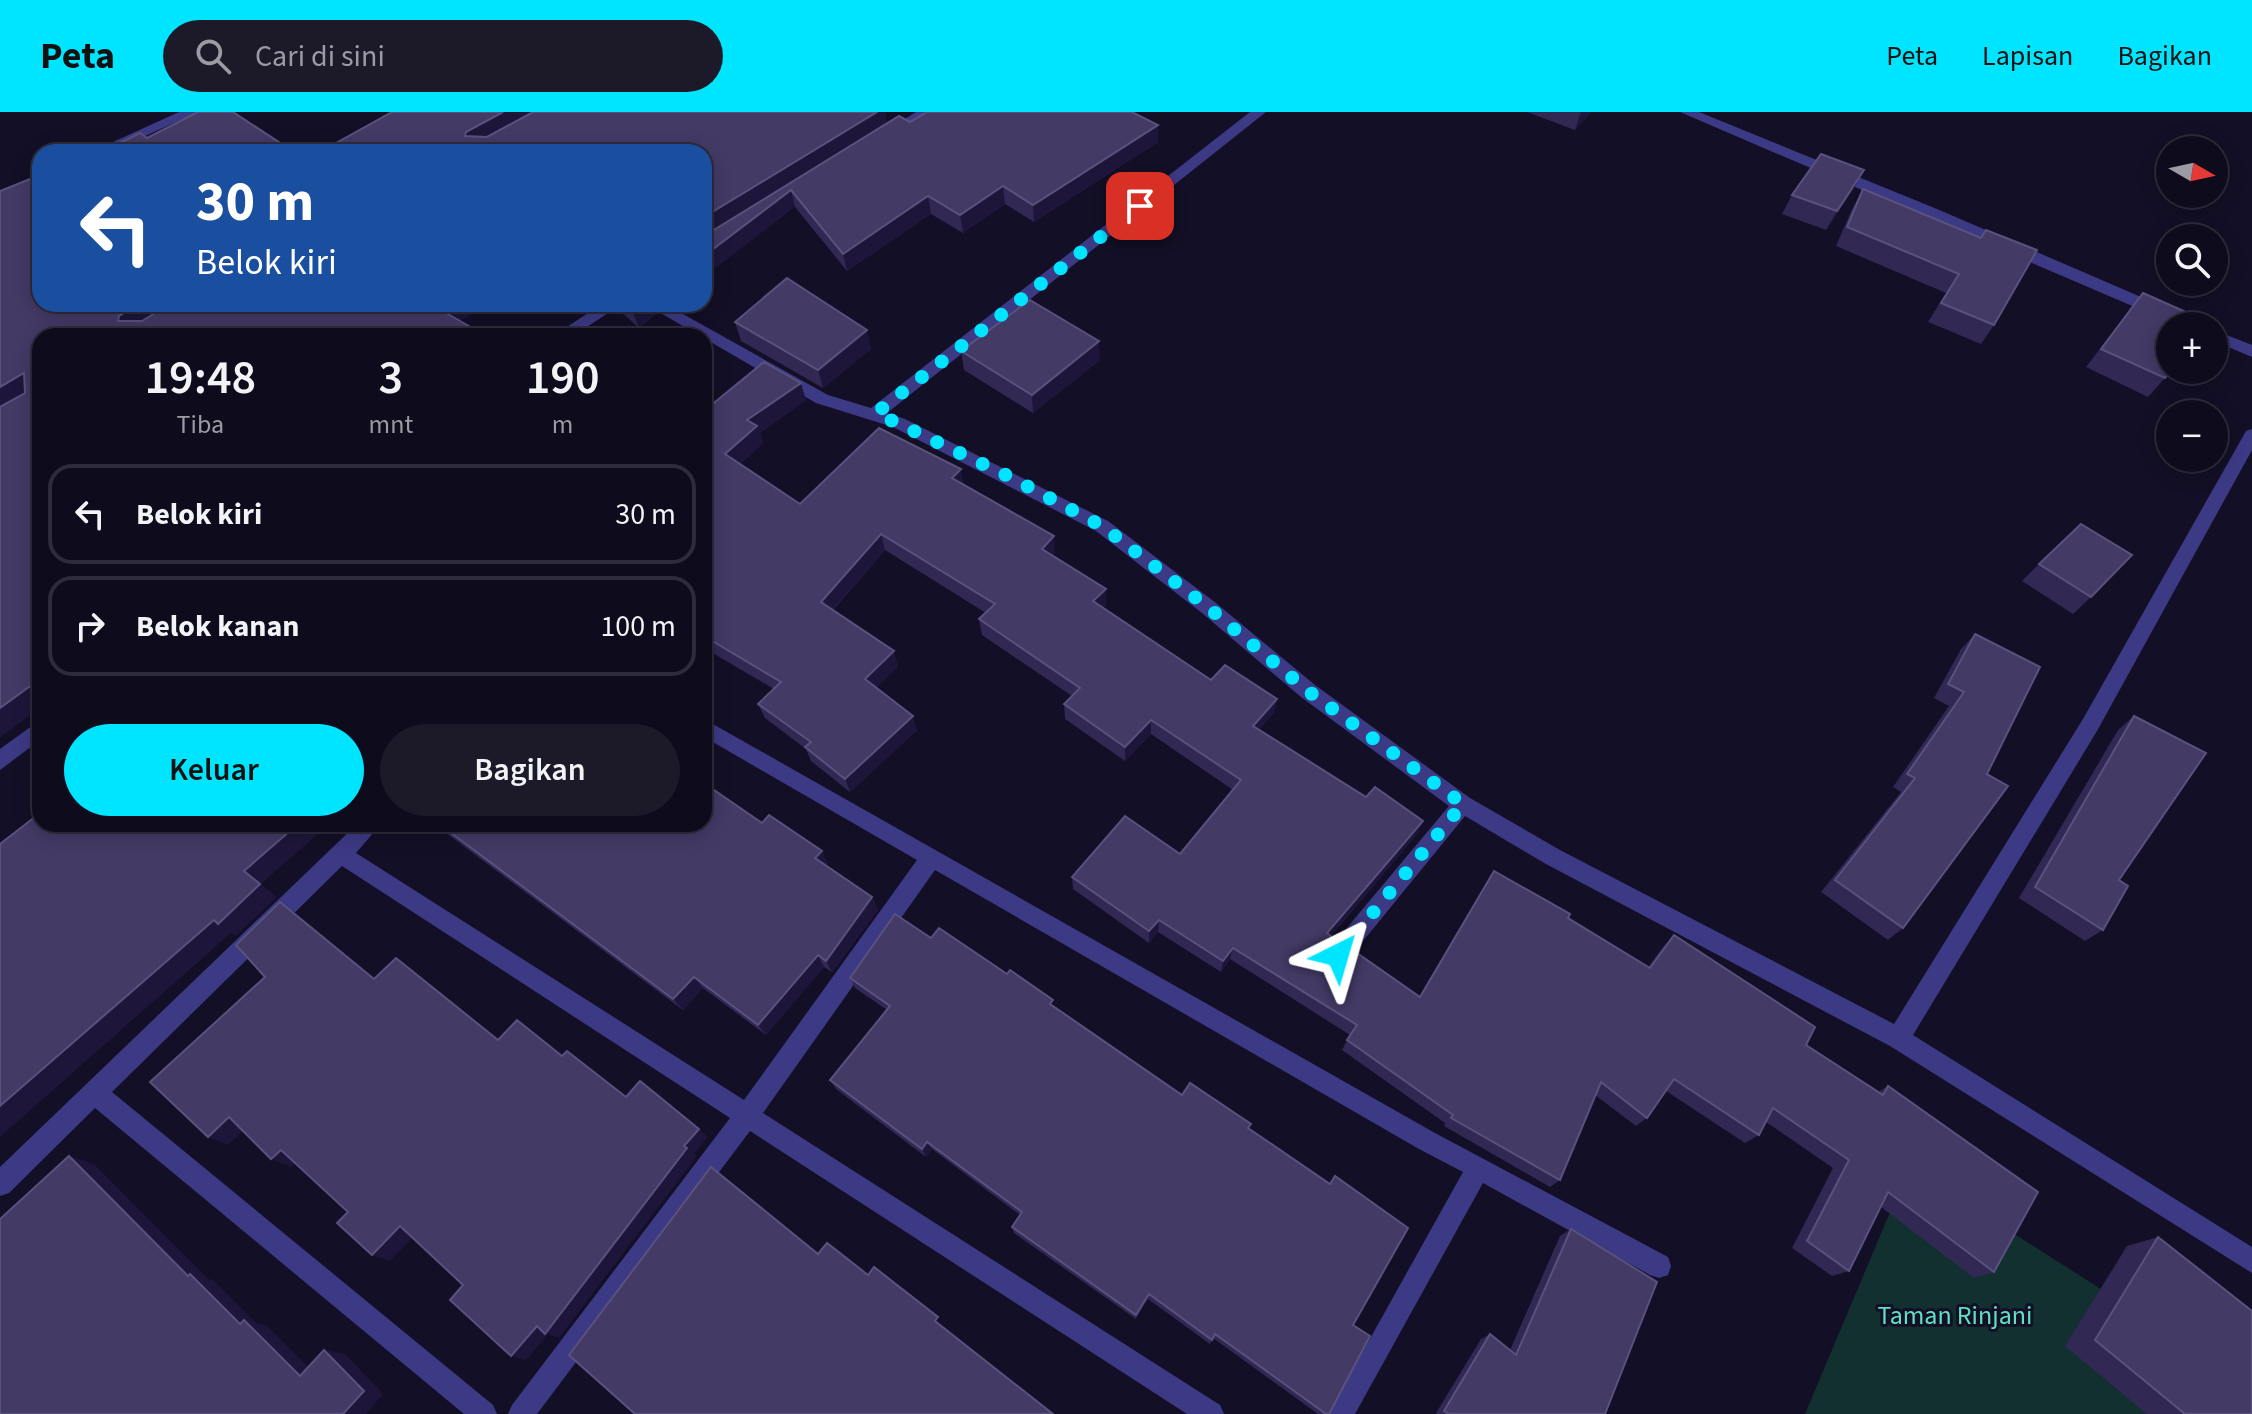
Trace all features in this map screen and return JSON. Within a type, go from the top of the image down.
[{"type":"street","points":[[117,144],[191,112]]},
{"type":"street","points":[[878,142],[925,112]]},
{"type":"street","points":[[876,413],[1259,112]]},
{"type":"street","points":[[1687,112],[1932,212],[2161,312]]},
{"type":"street","points":[[574,328],[601,312]]},
{"type":"street","points":[[667,312],[696,328]]},
{"type":"street","points":[[712,337],[822,399],[876,413],[1008,476],[1102,526],[1209,608],[1308,691],[1463,804],[1553,857],[1898,1038],[2252,1261]]},
{"type":"street","points":[[2228,341],[2252,351]]},
{"type":"street","points":[[1898,1038],[2090,725],[2252,435]]},
{"type":"street","points":[[712,732],[1427,1141],[1659,1266]]},
{"type":"street","points":[[0,761],[32,735]]},
{"type":"street","points":[[1338,955],[1463,804]]},
{"type":"street","points":[[0,1184],[363,832]]},
{"type":"street","points":[[340,854],[1211,1414]]},
{"type":"street","points":[[521,1414],[746,1117],[931,858]]},
{"type":"street","points":[[94,1092],[484,1414]]},
{"type":"street","points":[[1341,1414],[1479,1167]]},
{"type":"green space","name":"Taman Rinjani","points":[[1909,1167],[2252,1385],[2252,1414],[1805,1414]]},
{"type":"building","points":[[198,112],[233,112],[282,144],[118,144],[140,133],[147,138]]},
{"type":"building","points":[[392,112],[503,112],[466,132],[465,136],[487,137],[533,112],[877,112],[712,212],[712,144],[334,144]]},
{"type":"building","points":[[927,112],[1132,112],[1158,125],[1033,205],[1003,186],[960,215],[928,196],[843,254],[791,190],[712,250],[712,231],[899,116],[910,122]]},
{"type":"building","points":[[1821,154],[1864,170],[1837,211],[1792,195]]},
{"type":"building","points":[[32,178],[32,312],[126,312],[119,316],[118,321],[142,321],[157,312],[444,312],[472,328],[32,328],[32,685],[0,708],[0,407],[25,393],[24,373],[0,387],[0,191]]},
{"type":"building","points":[[1863,189],[1981,238],[1986,230],[2037,250],[1994,325],[1941,303],[1959,274],[1847,227]]},
{"type":"building","points":[[787,278],[867,330],[818,370],[735,322]]},
{"type":"building","points":[[2143,293],[2186,312],[2156,312],[2156,374],[2101,349]]},
{"type":"building","points":[[1030,300],[1099,341],[1032,395],[961,351]]},
{"type":"building","points":[[764,362],[801,383],[747,420],[757,426],[725,454],[800,504],[879,428],[961,469],[952,478],[1054,536],[1042,549],[1106,589],[1093,601],[1211,680],[1225,665],[1277,699],[1253,726],[1366,797],[1375,787],[1423,821],[1327,933],[1331,936],[1328,945],[1333,953],[1344,956],[1354,951],[1420,997],[1494,871],[1570,914],[1568,918],[1650,968],[1674,935],[1815,1027],[1806,1045],[1883,1095],[1888,1086],[2038,1192],[1994,1272],[1888,1192],[1849,1271],[1807,1241],[1849,1160],[1773,1108],[1759,1135],[1674,1079],[1647,1118],[1601,1082],[1560,1180],[1451,1118],[1453,1115],[1347,1040],[1357,1025],[1233,948],[1223,961],[1159,920],[1149,931],[1072,877],[1125,816],[1180,854],[1241,780],[1151,720],[1125,747],[1064,704],[1080,688],[979,619],[995,604],[881,534],[821,602],[894,651],[865,679],[913,716],[845,779],[805,747],[811,742],[758,704],[781,682],[712,641],[712,404]]},
{"type":"building","points":[[2081,524],[2132,555],[2091,597],[2039,564]]},
{"type":"building","points":[[1975,634],[2040,667],[1987,774],[2008,786],[1903,928],[1835,880],[1915,778],[1907,774],[1964,692],[1948,684]]},
{"type":"building","points":[[2134,716],[2206,753],[2119,880],[2128,886],[2103,930],[2035,887]]},
{"type":"building","points":[[712,789],[762,823],[769,815],[822,851],[815,858],[872,897],[826,961],[818,955],[758,1025],[694,977],[673,999],[450,832],[712,832]]},
{"type":"building","points":[[32,819],[32,832],[289,832],[244,871],[260,884],[218,924],[214,920],[0,1106],[0,844]]},
{"type":"building","points":[[280,902],[374,979],[396,958],[498,1040],[517,1020],[562,1056],[567,1051],[626,1097],[640,1081],[699,1129],[545,1334],[537,1326],[511,1356],[450,1300],[463,1285],[400,1226],[372,1255],[337,1223],[348,1212],[281,1150],[271,1159],[229,1117],[208,1137],[150,1082],[265,977],[236,945]]},
{"type":"building","points":[[895,914],[931,938],[939,928],[1007,974],[1010,970],[1053,1000],[1050,1004],[1182,1095],[1190,1083],[1251,1124],[1248,1128],[1330,1184],[1335,1176],[1408,1228],[1353,1325],[1370,1336],[1329,1414],[1215,1334],[1212,1340],[1149,1294],[1136,1315],[1012,1227],[1022,1212],[927,1142],[922,1149],[830,1080],[890,1006],[850,978]]},
{"type":"building","points":[[69,1156],[188,1276],[190,1274],[240,1324],[244,1320],[300,1376],[324,1350],[364,1391],[343,1414],[0,1414],[0,1219]]},
{"type":"building","points":[[711,1167],[818,1254],[827,1243],[868,1275],[874,1267],[938,1317],[935,1321],[1053,1414],[635,1414],[569,1355]]},
{"type":"building","points":[[1571,1229],[1657,1282],[1605,1414],[1449,1414],[1444,1411],[1490,1334],[1516,1355]]},
{"type":"building","points":[[2158,1237],[2252,1311],[2252,1414],[2185,1414],[2095,1340]]},
{"type":"route","points":[[1140,206],[876,413],[1008,476],[1102,526],[1209,608],[1308,691],[1463,804],[1338,955]]}]
